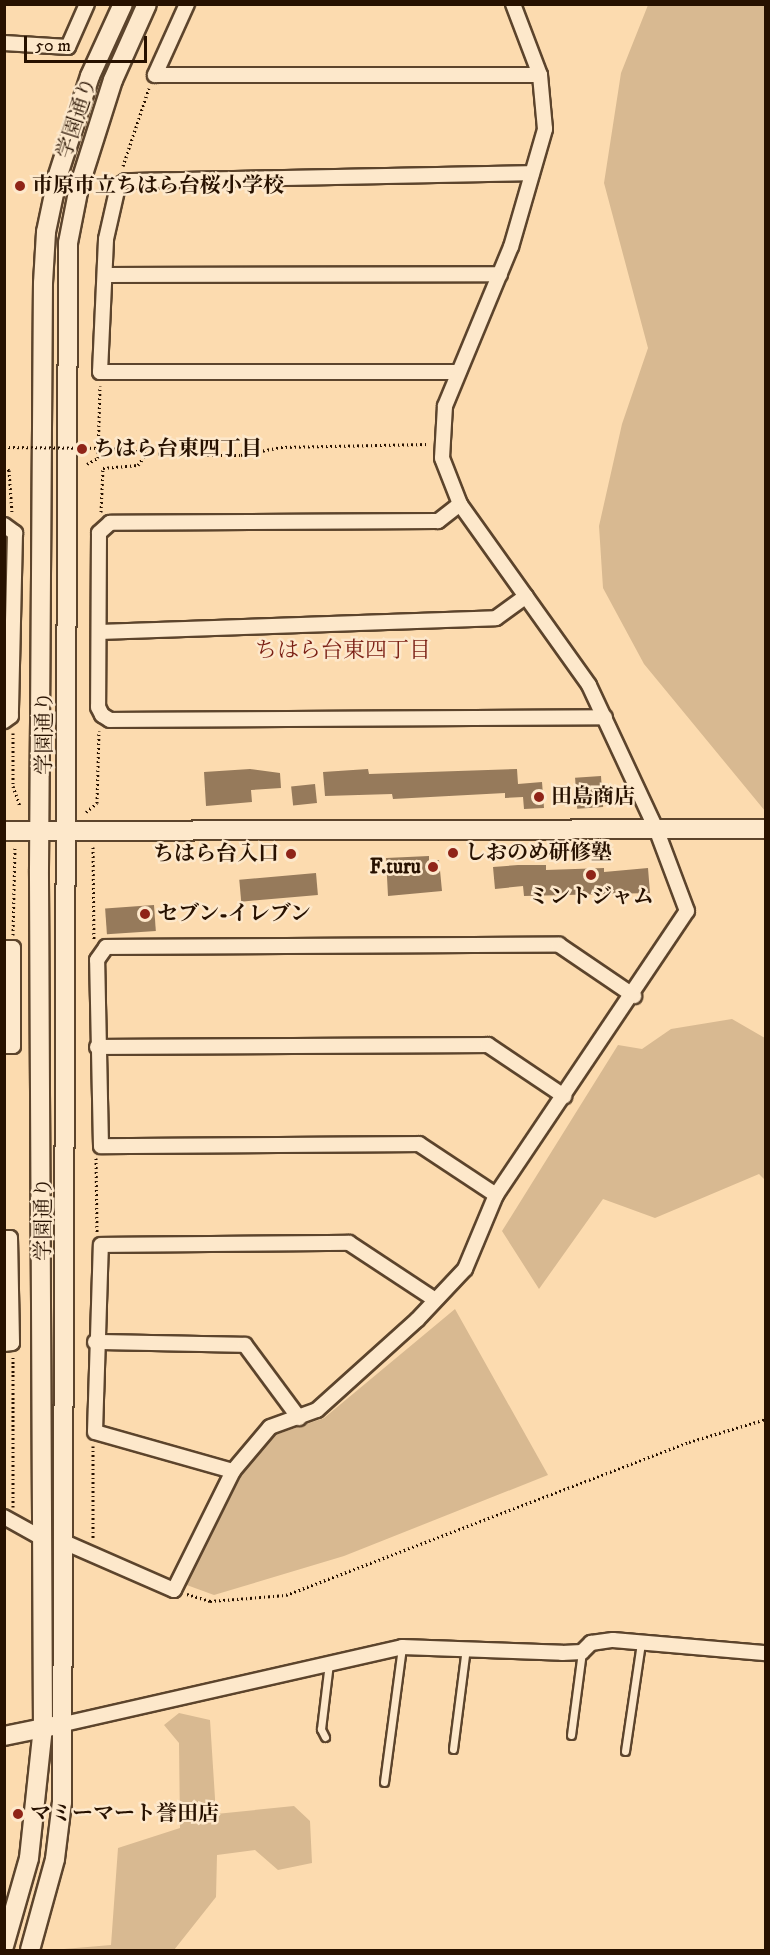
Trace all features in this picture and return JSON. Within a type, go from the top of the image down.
[{"type":"street","points":[[4,43],[68,47],[87,4]]},
{"type":"street","name":"学園通り","points":[[4,1946],[31,1847],[43,1728],[40,1537],[39,831],[46,232],[58,175],[90,76],[123,4]]},
{"type":"street","name":"学園通り","points":[[30,1950],[55,1859],[63,1724],[66,1475],[68,243],[79,187],[113,80],[147,4]]},
{"type":"street","points":[[187,4],[155,75],[540,75]]},
{"type":"street","points":[[64,1542],[174,1590],[233,1471],[270,1427],[317,1410],[417,1320],[434,1299],[465,1269],[496,1195],[634,996],[687,911],[657,831],[589,685],[460,504],[447,475],[441,444],[445,406],[457,372],[500,274],[545,129],[540,75],[513,4]]},
{"type":"street","points":[[457,372],[100,372],[105,275],[114,195],[126,181],[532,173]]},
{"type":"street","points":[[105,275],[500,274]]},
{"type":"street","points":[[460,504],[438,521],[110,522],[99,533],[98,707],[102,715],[110,720],[605,717]]},
{"type":"street","points":[[6,720],[11,716],[9,622],[15,533],[7,525]]},
{"type":"street","points":[[99,632],[496,618],[526,596]]},
{"type":"street","points":[[10,831],[765,829]]},
{"type":"street","points":[[496,1195],[419,1144],[100,1146],[97,1047],[101,955],[106,947],[559,945],[634,996]]},
{"type":"street","points":[[4,1046],[13,1046],[9,948]]},
{"type":"street","points":[[97,1047],[488,1045],[564,1096]]},
{"type":"street","points":[[4,1238],[10,1238],[8,1343]]},
{"type":"street","points":[[233,1471],[95,1432],[95,1342],[101,1245],[349,1243],[434,1299]]},
{"type":"street","points":[[95,1342],[245,1345],[299,1418]]},
{"type":"street","points":[[9,1519],[40,1537]]},
{"type":"street","points":[[4,1736],[329,1661],[402,1647],[582,1652],[591,1643],[641,1643],[765,1653]]},
{"type":"lane","points":[[625,1751],[641,1643]]},
{"type":"lane","points":[[384,1782],[402,1647]]},
{"type":"lane","points":[[453,1749],[466,1648]]},
{"type":"lane","points":[[571,1736],[582,1652]]},
{"type":"lane","points":[[325,1737],[321,1729],[329,1661]]},
{"type":"path","points":[[126,181],[122,161],[155,75]]},
{"type":"path","points":[[87,464],[98,459],[100,372]]},
{"type":"path","points":[[4,447],[109,448],[242,455],[281,447],[441,444]]},
{"type":"path","points":[[104,529],[103,468],[138,465],[148,451]]},
{"type":"path","points":[[4,466],[10,478],[7,525]]},
{"type":"path","points":[[86,812],[97,803],[102,715]]},
{"type":"path","points":[[6,720],[13,730],[13,786],[20,806]]},
{"type":"path","points":[[9,948],[10,831]]},
{"type":"path","points":[[93,831],[93,936],[101,955]]},
{"type":"path","points":[[100,1146],[96,1154],[101,1245]]},
{"type":"path","points":[[8,1343],[9,1519]]},
{"type":"path","points":[[174,1590],[210,1601],[286,1595],[689,1442],[765,1419]]},
{"type":"path","points":[[93,1555],[95,1432]]},
{"type":"shaded area","points":[[648,5],[765,5],[765,811],[644,664],[603,588],[599,526],[622,424],[648,348],[604,183],[621,73]]},
{"type":"shaded area","points":[[732,1019],[765,1038],[765,1180],[759,1174],[655,1218],[603,1199],[539,1289],[502,1231],[618,1045],[642,1049],[671,1029]]},
{"type":"shaded area","points":[[455,1309],[548,1475],[344,1556],[214,1595],[184,1584],[236,1479],[275,1435],[324,1418]]},
{"type":"shaded area","points":[[179,1713],[210,1720],[216,1814],[294,1806],[310,1821],[312,1863],[278,1870],[255,1850],[217,1855],[216,1897],[174,1950],[52,1950],[111,1945],[118,1848],[180,1828],[179,1743],[164,1725]]},
{"type":"building","points":[[250,769],[280,773],[281,788],[251,790],[252,802],[206,806],[204,772]]},
{"type":"building","points":[[368,769],[369,774],[517,769],[518,784],[542,782],[544,808],[524,809],[523,797],[505,798],[505,793],[393,799],[392,794],[325,796],[323,772]]},
{"type":"building","points":[[601,776],[603,807],[577,809],[575,778]]},
{"type":"building","points":[[315,784],[317,803],[293,805],[291,787]]},
{"type":"building","points":[[429,856],[429,861],[439,860],[442,891],[388,896],[386,858]]},
{"type":"building","points":[[546,865],[546,870],[604,868],[604,872],[648,868],[650,893],[524,896],[523,886],[495,889],[493,867]]},
{"type":"building","points":[[316,873],[318,895],[241,902],[239,880]]},
{"type":"building","points":[[154,905],[156,931],[107,934],[105,908]]},
{"type":"place","name":"市原市立ちはら台桜小学校","points":[[20,186]]},
{"type":"place","name":"ちはら台東四丁目","points":[[82,449]]},
{"type":"place","name":"田島商店","points":[[539,797]]},
{"type":"place","name":"しおのめ研修塾","points":[[453,853]]},
{"type":"place","name":"ちはら台入口","points":[[291,854]]},
{"type":"place","name":"F.turu","points":[[433,867]]},
{"type":"place","name":"ミントジャム","points":[[591,875]]},
{"type":"place","name":"セブン-イレブン","points":[[145,914]]},
{"type":"place","name":"マミーマート誉田店","points":[[18,1814]]},
{"type":"district","name":"ちはら台東四丁目","points":[[343,651]]}]
